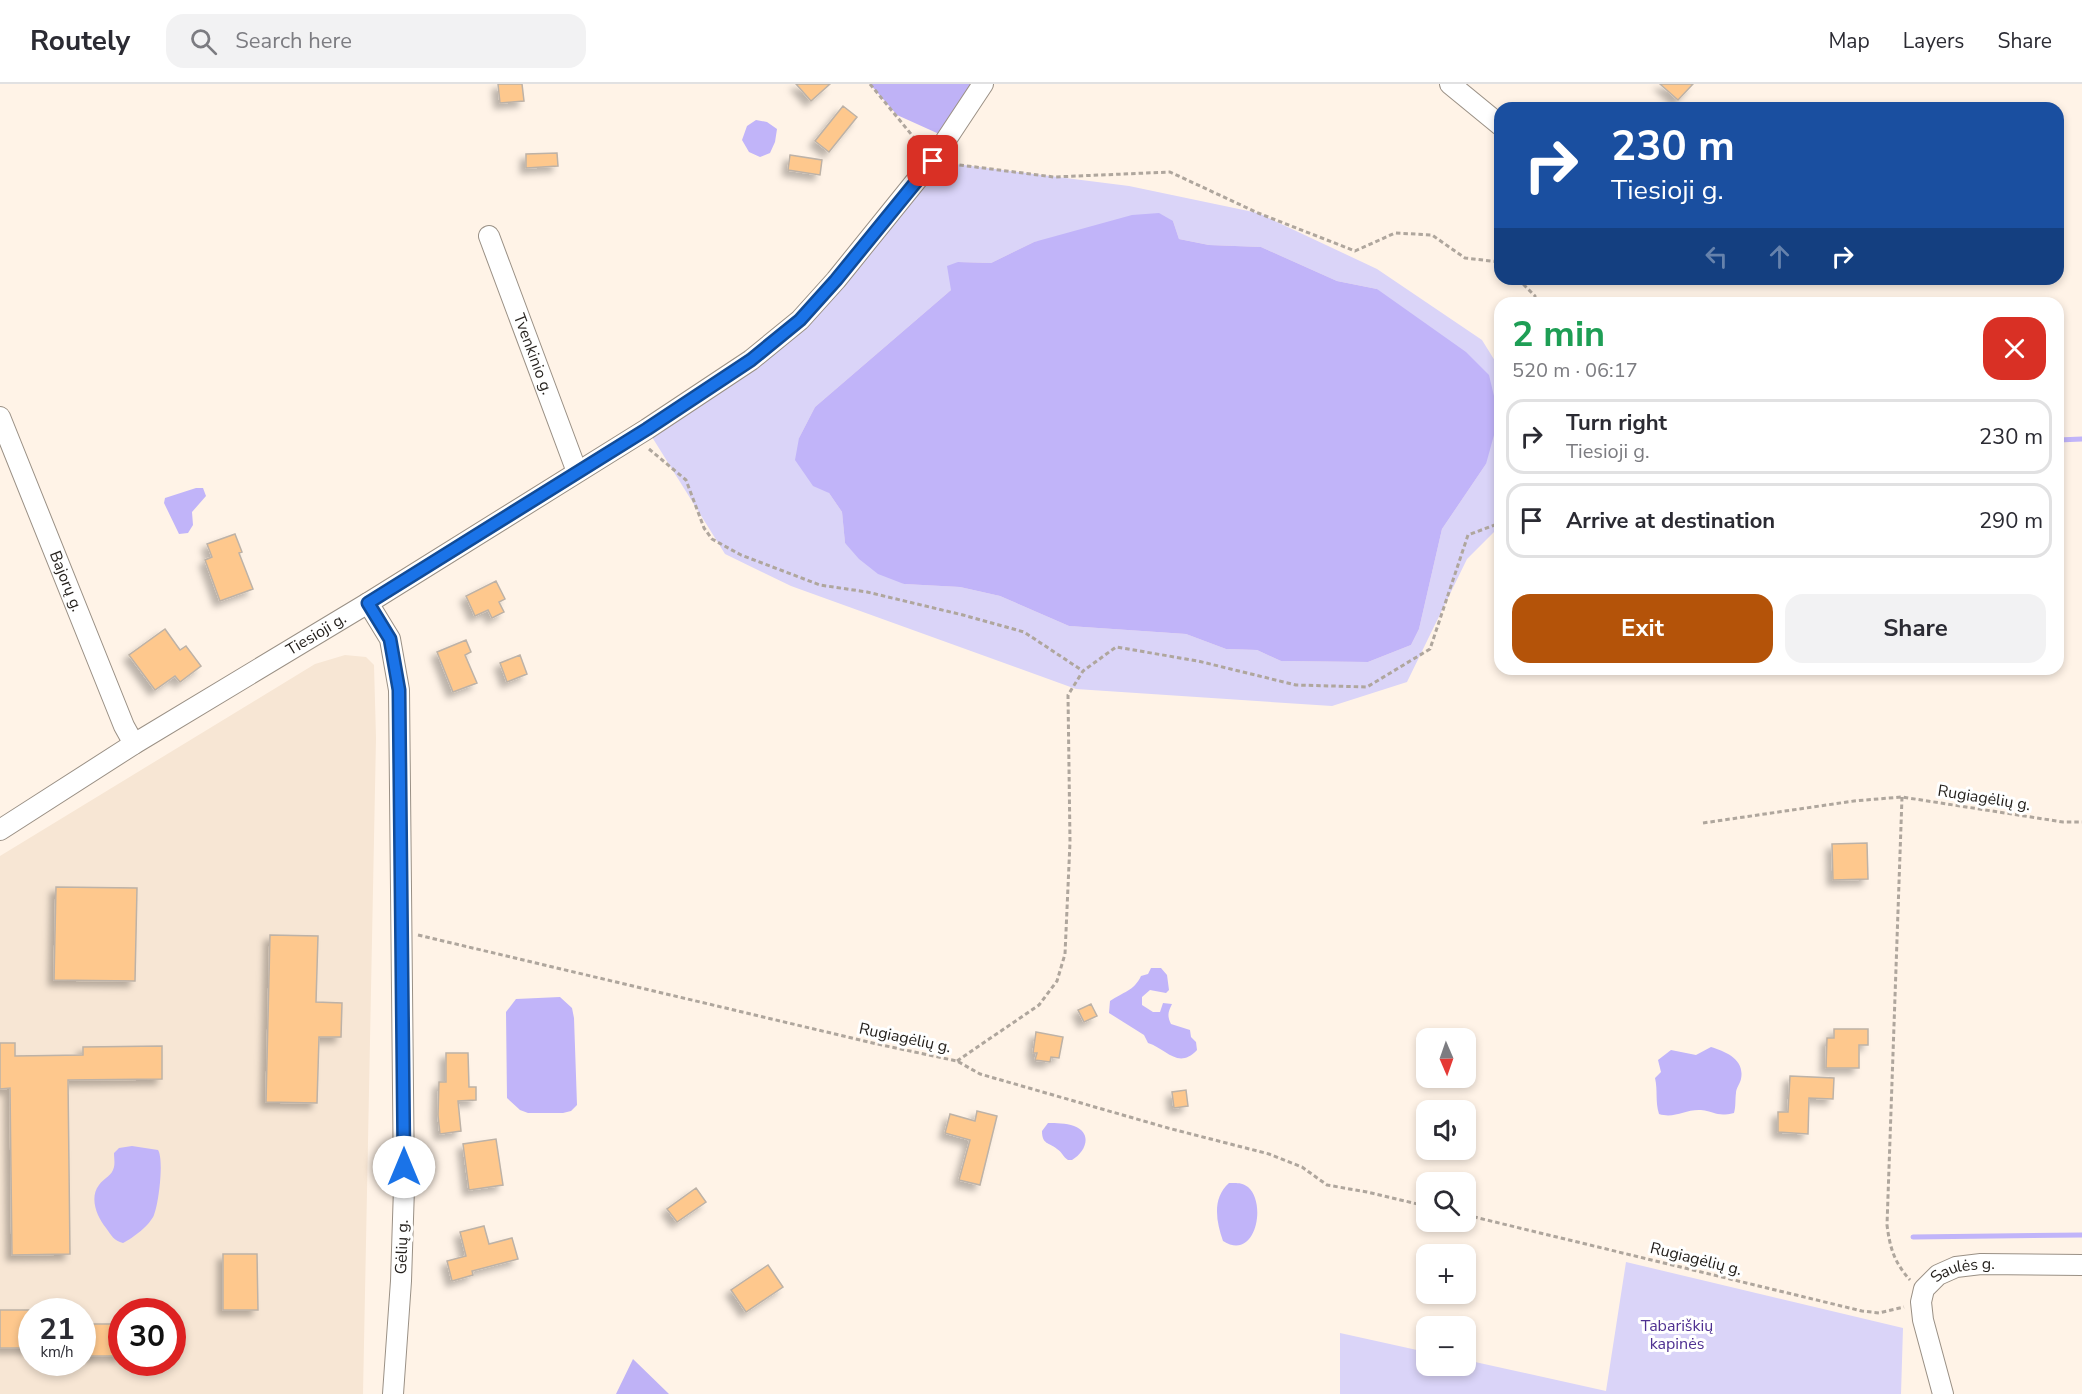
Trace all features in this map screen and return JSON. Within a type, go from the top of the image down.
[{"type":"street","name":"Tiesioji g.","points":[[0,830],[134,744],[368,603],[633,438],[751,360],[800,320],[836,280],[933,161],[984,84]]},
{"type":"street","points":[[1450,84],[1494,120]]},
{"type":"street","name":"Tvenkinio g.","points":[[489,236],[577,472]]},
{"type":"street","name":"Bajorų g.","points":[[0,417],[124,726],[134,744]]},
{"type":"street","name":"Gėlių g.","points":[[368,603],[390,639],[399,690],[404,1188],[401,1281],[393,1394]]},
{"type":"street","name":"Saulės g.","points":[[1942,1394],[1923,1320],[1922,1295],[1938,1275],[1956,1267],[1981,1264],[2082,1265]]},
{"type":"path","points":[[870,84],[933,161],[1061,177],[1170,172],[1258,213],[1355,251],[1395,233],[1432,235],[1464,258],[1494,261]]},
{"type":"path","points":[[1524,285],[1535,297]]},
{"type":"path","points":[[633,438],[686,480],[704,528],[712,539],[741,555],[820,585],[867,592],[963,615],[1024,633],[1083,671]]},
{"type":"path","points":[[957,1061],[1039,1005],[1057,981],[1065,954],[1070,842],[1068,695],[1083,671],[1116,647],[1198,661],[1296,684],[1367,687],[1430,649],[1468,535],[1494,525]]},
{"type":"path","points":[[1902,797],[1887,1225],[1890,1250],[1901,1270],[1922,1295]]},
{"type":"path","name":"Rugiagėlių g.","points":[[1703,823],[1854,801],[1902,797],[2063,822],[2082,822]]},
{"type":"path","name":"Rugiagėlių g.","points":[[401,934],[413,934],[957,1061],[980,1074],[1168,1128],[1269,1154],[1302,1167],[1327,1185],[1416,1204]]},
{"type":"path","name":"Rugiagėlių g.","points":[[1476,1217],[1862,1311],[1879,1313],[1922,1295]]},
{"type":"shaded area","points":[[870,84],[983,84],[948,138],[897,115]]},
{"type":"shaded area","points":[[756,120],[767,122],[777,129],[770,153],[760,157],[749,152],[742,140],[747,126]]},
{"type":"shaded area","points":[[1159,213],[1173,221],[1179,239],[1209,245],[1261,247],[1337,281],[1377,289],[1466,352],[1489,375],[1494,396],[1494,435],[1486,464],[1442,529],[1419,629],[1411,645],[1368,662],[1281,661],[1257,650],[1226,649],[1186,634],[1069,626],[1000,596],[960,587],[904,584],[878,574],[859,559],[845,543],[842,512],[829,493],[813,486],[795,460],[799,438],[815,407],[951,290],[947,266],[958,262],[991,263],[1034,242],[1132,215]]},
{"type":"shaded area","points":[[203,488],[206,496],[192,512],[193,525],[188,533],[179,534],[164,503],[165,498]]},
{"type":"shaded area","points":[[345,655],[366,657],[374,665],[376,738],[363,1394],[0,1394],[0,856],[315,664]]},
{"type":"shaded area","points":[[1151,968],[1161,968],[1167,975],[1169,990],[1166,993],[1150,990],[1142,997],[1142,1005],[1153,1012],[1160,1012],[1163,1003],[1172,1004],[1169,1014],[1171,1024],[1190,1030],[1191,1037],[1196,1042],[1197,1050],[1190,1056],[1178,1058],[1172,1056],[1148,1043],[1144,1035],[1109,1013],[1110,1001],[1132,988],[1141,976],[1148,974]]},
{"type":"shaded area","points":[[560,997],[572,1008],[574,1018],[577,1105],[571,1111],[563,1113],[528,1113],[520,1110],[507,1098],[506,1012],[516,999]]},
{"type":"shaded area","points":[[1711,1047],[1733,1057],[1740,1066],[1741,1079],[1736,1091],[1734,1113],[1720,1114],[1701,1110],[1670,1115],[1659,1114],[1655,1078],[1661,1072],[1658,1060],[1671,1050],[1696,1055]]},
{"type":"shaded area","points":[[1048,1123],[1071,1125],[1084,1133],[1084,1148],[1077,1157],[1068,1160],[1059,1150],[1045,1141],[1042,1131]]},
{"type":"shaded area","points":[[132,1146],[158,1150],[161,1162],[159,1192],[152,1219],[141,1231],[123,1243],[117,1241],[103,1224],[94,1201],[99,1185],[113,1170],[114,1153],[119,1148]]},
{"type":"shaded area","points":[[1229,1183],[1248,1187],[1257,1205],[1255,1228],[1244,1244],[1234,1245],[1223,1241],[1217,1218],[1220,1196]]},
{"type":"shaded area","points":[[633,1359],[669,1394],[616,1394]]},
{"type":"green space","points":[[932,161],[1129,186],[1258,213],[1377,269],[1482,340],[1494,359],[1494,532],[1467,559],[1407,682],[1332,706],[1076,689],[791,586],[725,554],[647,429],[751,360]],"holes":[[[1173,221],[1179,239],[1209,245],[1261,247],[1337,281],[1377,289],[1486,464],[1442,529],[1419,629],[1411,645],[1368,662],[1281,661],[1257,650],[1226,649],[1186,634],[1069,626],[1000,596],[960,587],[904,584],[845,543],[842,512],[799,438],[815,407],[951,290],[958,262],[991,263],[1034,242]]]},
{"type":"green space","name":"Tabariškių kapinės","points":[[1626,1262],[1903,1328],[1901,1394],[1340,1394],[1340,1333],[1416,1350],[1416,1376],[1476,1376],[1476,1362],[1606,1391]]},
{"type":"building","points":[[498,84],[522,84],[524,101],[500,103]]},
{"type":"building","points":[[796,84],[830,84],[811,101]]},
{"type":"building","points":[[1660,84],[1693,84],[1678,100]]},
{"type":"building","points":[[843,106],[857,117],[829,152],[815,141]]},
{"type":"building","points":[[557,153],[558,166],[526,168],[526,154]]},
{"type":"building","points":[[790,155],[822,160],[820,175],[788,170]]},
{"type":"building","points":[[235,534],[242,552],[239,553],[253,589],[220,601],[205,560],[212,557],[207,544]]},
{"type":"building","points":[[496,581],[505,599],[499,602],[504,612],[492,618],[488,610],[475,616],[466,596]]},
{"type":"building","points":[[165,629],[180,650],[186,646],[201,666],[180,682],[175,676],[155,690],[129,655]]},
{"type":"building","points":[[466,640],[471,652],[465,655],[477,683],[453,692],[437,652]]},
{"type":"building","points":[[520,655],[527,674],[507,682],[500,663]]},
{"type":"building","points":[[1867,843],[1868,879],[1833,880],[1832,844]]},
{"type":"building","points":[[56,887],[137,888],[135,981],[54,980]]},
{"type":"building","points":[[270,935],[318,936],[316,1002],[342,1003],[341,1037],[319,1037],[317,1103],[266,1102]]},
{"type":"building","points":[[1091,1004],[1097,1016],[1084,1022],[1078,1010]]},
{"type":"building","points":[[1834,1029],[1868,1029],[1868,1045],[1859,1045],[1859,1068],[1826,1068],[1827,1038],[1834,1038]]},
{"type":"building","points":[[1036,1032],[1063,1037],[1059,1058],[1051,1057],[1050,1062],[1035,1060],[1037,1053],[1033,1053]]},
{"type":"building","points":[[0,1043],[15,1043],[15,1056],[83,1055],[83,1047],[162,1046],[162,1079],[68,1080],[70,1254],[12,1255],[10,1088],[0,1089]]},
{"type":"building","points":[[446,1053],[468,1053],[469,1087],[476,1087],[476,1100],[458,1101],[461,1131],[440,1134],[439,1082],[446,1082]]},
{"type":"building","points":[[1790,1076],[1834,1078],[1833,1099],[1809,1098],[1808,1134],[1778,1132],[1778,1112],[1788,1112]]},
{"type":"building","points":[[1186,1090],[1188,1106],[1174,1108],[1172,1092]]},
{"type":"building","points":[[977,1111],[997,1116],[980,1185],[959,1180],[970,1140],[945,1133],[950,1114],[975,1121]]},
{"type":"building","points":[[496,1139],[503,1185],[469,1190],[463,1144]]},
{"type":"building","points":[[696,1188],[706,1202],[677,1222],[667,1209]]},
{"type":"building","points":[[484,1226],[489,1244],[512,1238],[518,1259],[472,1271],[473,1275],[452,1281],[447,1261],[466,1256],[460,1232]]},
{"type":"building","points":[[223,1254],[257,1254],[258,1310],[223,1310]]},
{"type":"building","points":[[768,1265],[783,1287],[746,1312],[731,1290]]},
{"type":"building","points":[[0,1310],[18,1310],[18,1348],[0,1348]]},
{"type":"building","points":[[96,1324],[108,1324],[108,1356],[96,1356]]},
{"type":"waterway","points":[[2064,440],[2082,439]]},
{"type":"waterway","points":[[1913,1237],[2082,1235]]},
{"type":"route","points":[[404,1167],[399,690],[390,639],[380,619],[368,603],[647,429],[751,360],[800,320],[836,280],[933,161]]}]
